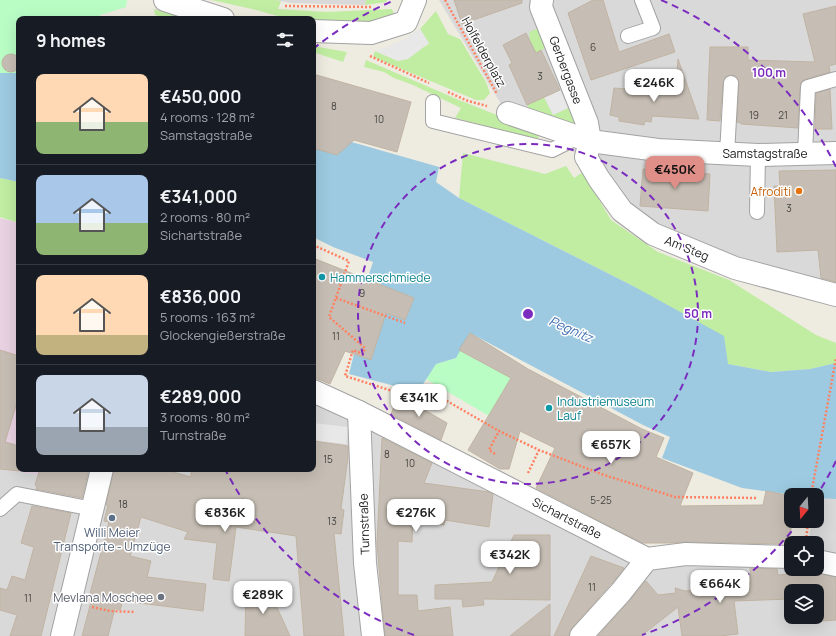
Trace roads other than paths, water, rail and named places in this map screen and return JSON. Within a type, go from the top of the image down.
[{"type":"street","points":[[165,0],[214,16]]},
{"type":"street","points":[[316,31],[371,33],[406,22],[415,0]]},
{"type":"street","name":"Gerbergasse","points":[[542,0],[541,7],[587,123],[584,139]]},
{"type":"street","name":"Samstagstraße","points":[[508,113],[584,139],[658,150],[758,155],[836,153]]},
{"type":"street","name":"Am Steg","points":[[584,139],[586,157],[599,179],[622,211],[653,234],[735,268],[836,295]]},
{"type":"street","name":"Sichartstraße","points":[[316,392],[359,412],[647,559]]},
{"type":"street","name":"Turnstraße","points":[[359,412],[365,563],[373,636]]},
{"type":"street","points":[[62,636],[101,472]]},
{"type":"street","points":[[580,636],[621,592],[647,559],[686,554],[784,557]]},
{"type":"street","points":[[824,562],[836,565]]},
{"type":"lane","points":[[628,36],[653,28],[642,0]]},
{"type":"lane","points":[[805,154],[808,87],[836,79]]},
{"type":"lane","points":[[727,154],[731,83]]},
{"type":"lane","points":[[433,102],[433,121],[552,150],[584,139]]},
{"type":"lane","points":[[757,212],[758,155]]},
{"type":"lane","points":[[0,509],[17,494],[92,509]]},
{"type":"water","points":[[0,73],[16,73],[16,181],[0,178]]},
{"type":"water","name":"Pegnitz","points":[[316,132],[439,167],[436,182],[459,198],[635,287],[724,336],[728,364],[771,372],[810,369],[836,363],[836,499],[824,498],[824,488],[784,488],[784,494],[742,488],[662,458],[670,437],[643,425],[470,333],[456,358],[436,364],[418,392],[349,374],[354,354],[371,359],[381,328],[358,302],[405,320],[414,298],[367,280],[373,262],[333,247],[316,238]]},
{"type":"place","name":"Afroditi","points":[[799,191]]},
{"type":"place","name":"Hammerschmiede","points":[[322,277]]},
{"type":"place","name":"Industriemuseum Lauf","points":[[549,408]]},
{"type":"place","name":"Willi Meier Transporte - Umzüge","points":[[112,518]]},
{"type":"place","name":"Mevlana Moschee","points":[[161,597]]}]
